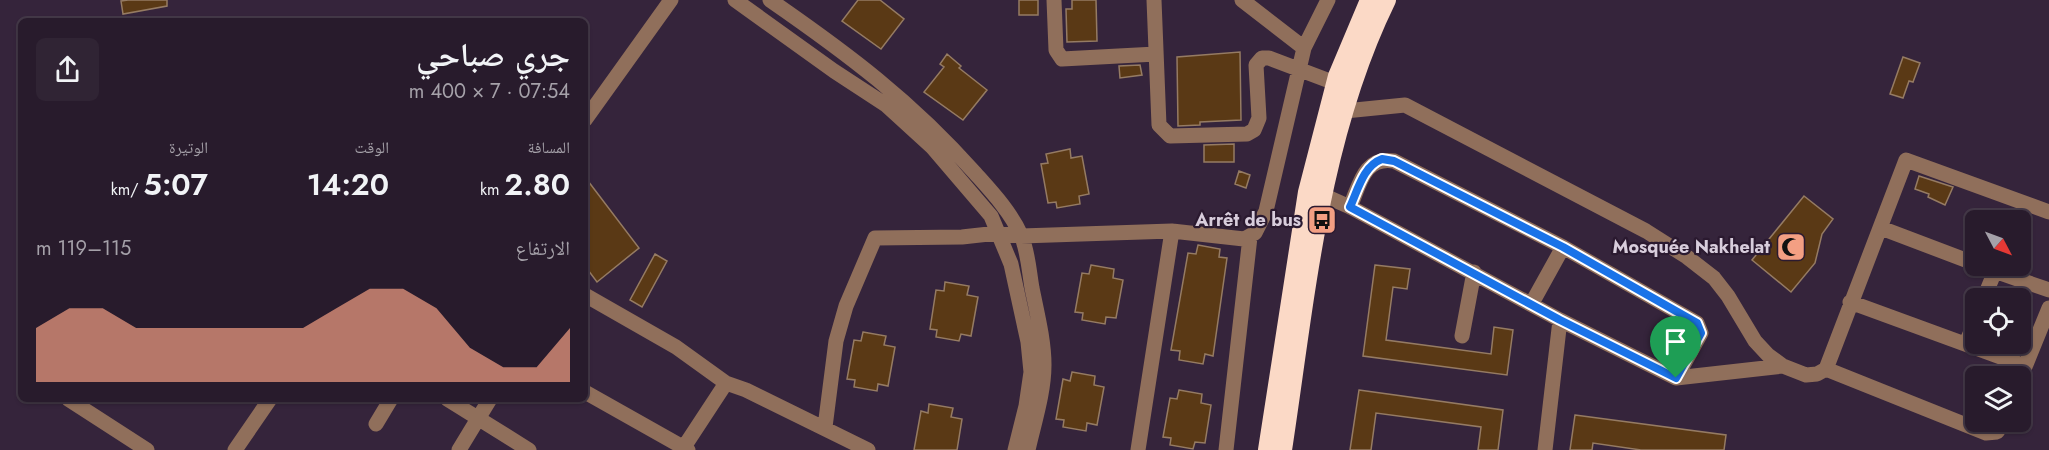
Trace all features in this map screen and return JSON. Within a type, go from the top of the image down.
[{"type":"highway","points":[[1267,450],[1306,192],[1335,83],[1369,0]]},
{"type":"highway","points":[[1283,450],[1323,195],[1352,84],[1371,33],[1387,0]]},
{"type":"street","points":[[588,116],[671,0]]},
{"type":"street","points":[[735,0],[886,105],[932,147],[991,216],[1011,264],[1028,342],[1031,372],[1026,406],[1015,450]]},
{"type":"street","points":[[770,0],[849,55],[942,136],[996,197],[1021,236],[1044,364],[1042,387],[1028,450]]},
{"type":"street","points":[[1054,0],[1056,50],[1062,58],[1156,54]]},
{"type":"street","points":[[1154,0],[1159,124],[1165,133],[1176,138],[1251,132],[1259,123],[1257,62],[1266,57],[1335,83]]},
{"type":"street","points":[[1242,0],[1304,48]]},
{"type":"street","points":[[1227,450],[1250,237],[1260,225],[1266,211],[1304,48],[1328,0]]},
{"type":"street","points":[[1345,111],[1406,105],[1646,231],[1687,257],[1713,278],[1728,296],[1755,341],[1768,355],[1783,366],[1806,375],[1817,374],[1826,369],[1906,160],[2049,212]]},
{"type":"street","points":[[1350,207],[1373,162],[1382,159],[1394,161],[1563,247],[1697,323],[1701,333],[1676,378]]},
{"type":"street","points":[[1323,195],[1474,272],[1560,320],[1676,378],[1783,366]]},
{"type":"street","points":[[1881,228],[1965,260]]},
{"type":"street","points":[[825,428],[836,340],[846,306],[875,238],[962,237],[998,233],[1021,236],[1172,231],[1250,237]]},
{"type":"street","points":[[1138,450],[1172,231]]},
{"type":"street","points":[[1532,303],[1563,247]]},
{"type":"street","points":[[1462,336],[1474,272]]},
{"type":"street","points":[[2009,276],[2049,290]]},
{"type":"street","points":[[588,297],[676,347],[726,383],[746,390],[868,450]]},
{"type":"street","points":[[1850,302],[1965,343]]},
{"type":"street","points":[[2025,366],[2049,308]]},
{"type":"street","points":[[1545,450],[1560,320]]},
{"type":"street","points":[[1988,354],[2011,366]]},
{"type":"street","points":[[1826,369],[1965,425]]},
{"type":"street","points":[[588,394],[685,449],[726,383]]},
{"type":"street","points":[[73,402],[147,450]]},
{"type":"street","points":[[235,450],[268,402]]},
{"type":"street","points":[[376,424],[389,402]]},
{"type":"street","points":[[452,402],[529,450]]},
{"type":"street","points":[[459,450],[488,402]]},
{"type":"building","points":[[167,0],[167,6],[123,14],[121,1]]},
{"type":"building","points":[[858,0],[880,0],[904,19],[881,49],[842,21]]},
{"type":"building","points":[[1019,0],[1038,0],[1038,15],[1019,15]]},
{"type":"building","points":[[1072,0],[1096,0],[1097,41],[1067,42],[1066,9],[1072,9]]},
{"type":"building","points":[[1240,52],[1241,120],[1200,122],[1200,125],[1178,126],[1177,57]]},
{"type":"building","points":[[947,54],[961,66],[959,68],[987,90],[963,120],[924,92],[944,67],[940,64]]},
{"type":"building","points":[[1903,57],[1920,63],[1913,82],[1909,81],[1903,98],[1890,94]]},
{"type":"building","points":[[1140,65],[1142,75],[1120,78],[1119,66]]},
{"type":"building","points":[[1234,144],[1234,162],[1204,162],[1204,145]]},
{"type":"building","points":[[1070,149],[1071,158],[1082,156],[1089,194],[1079,196],[1080,204],[1057,208],[1056,202],[1048,203],[1041,164],[1048,163],[1046,154]]},
{"type":"building","points":[[1239,171],[1250,175],[1246,188],[1235,184]]},
{"type":"building","points":[[1919,176],[1953,187],[1945,205],[1928,197],[1929,194],[1915,189]]},
{"type":"building","points":[[588,181],[639,248],[597,282],[588,270]]},
{"type":"building","name":"Mosquée Nakhelat","points":[[1804,196],[1833,219],[1822,234],[1815,263],[1791,292],[1752,260]]},
{"type":"building","points":[[1198,245],[1220,249],[1219,257],[1227,258],[1213,356],[1205,354],[1203,364],[1179,360],[1180,351],[1171,350],[1188,253],[1196,254]]},
{"type":"building","points":[[655,254],[667,261],[642,307],[630,300]]},
{"type":"building","points":[[1091,265],[1114,269],[1113,278],[1123,280],[1116,318],[1106,317],[1105,324],[1082,320],[1083,313],[1075,312],[1082,273],[1089,274]]},
{"type":"building","points":[[1375,265],[1410,269],[1407,289],[1393,287],[1386,340],[1491,354],[1494,327],[1513,330],[1507,375],[1363,356]]},
{"type":"building","points":[[945,282],[969,286],[967,295],[978,297],[971,336],[961,334],[959,341],[936,337],[937,330],[930,329],[936,290],[944,291]]},
{"type":"building","points":[[863,332],[886,336],[884,345],[895,347],[888,386],[878,384],[877,391],[854,387],[855,380],[847,379],[854,340],[861,341]]},
{"type":"building","points":[[1072,372],[1095,376],[1094,385],[1104,387],[1097,425],[1087,423],[1086,431],[1063,427],[1064,420],[1056,419],[1063,379],[1070,381]]},
{"type":"building","points":[[1179,390],[1202,394],[1201,403],[1211,405],[1205,443],[1195,442],[1193,449],[1170,445],[1171,438],[1163,437],[1170,398],[1177,399]]},
{"type":"building","points":[[1359,390],[1503,410],[1498,450],[1478,450],[1481,427],[1376,413],[1371,450],[1350,450]]},
{"type":"building","points":[[929,404],[953,408],[951,417],[962,419],[957,450],[914,450],[921,411],[928,413]]},
{"type":"building","points":[[1575,415],[1726,435],[1724,450],[1641,450],[1593,443],[1592,450],[1570,450]]},
{"type":"place","name":"Arrêt de bus","points":[[1322,220]]},
{"type":"place","name":"Mosquée Nakhelat","points":[[1791,247]]},
{"type":"route","points":[[1382,159],[1394,161],[1563,247],[1697,323],[1701,333],[1676,378],[1560,320],[1350,207],[1367,170],[1373,162],[1382,159]]}]
